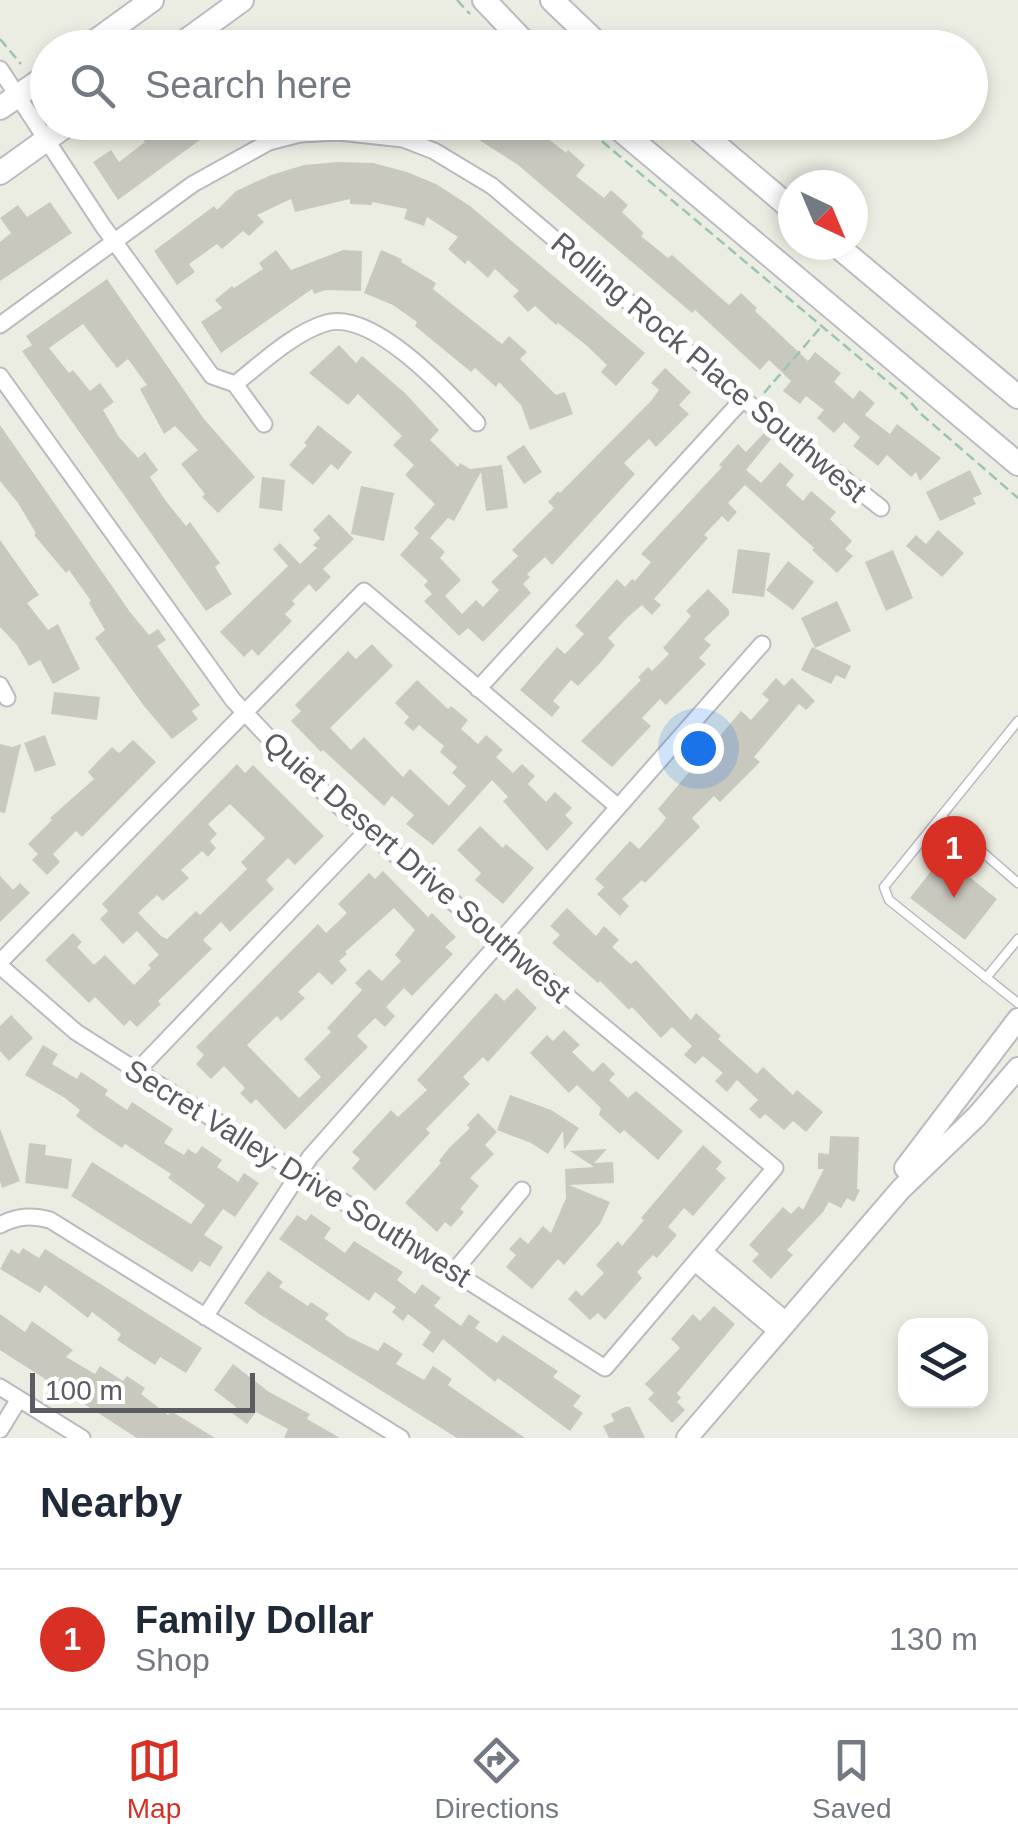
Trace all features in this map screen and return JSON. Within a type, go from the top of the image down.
[{"type":"main road","points":[[111,30],[152,0]]},
{"type":"main road","points":[[201,30],[242,0]]},
{"type":"main road","points":[[484,0],[513,30]]},
{"type":"main road","points":[[552,0],[583,30]]},
{"type":"main road","points":[[9,102],[30,87]]},
{"type":"main road","points":[[0,173],[48,140]]},
{"type":"main road","points":[[632,140],[1018,464]]},
{"type":"main road","points":[[710,140],[778,197]]},
{"type":"main road","points":[[854,260],[1018,396]]},
{"type":"street","points":[[0,69],[9,102],[30,125]]},
{"type":"street","name":"Rolling Rock Place Southwest","points":[[0,326],[113,240],[228,162],[277,140]]},
{"type":"street","name":"Rolling Rock Place Southwest","points":[[404,140],[434,151],[492,186],[748,403],[881,508]]},
{"type":"street","points":[[45,142],[212,376],[234,384],[264,424]]},
{"type":"street","points":[[234,384],[308,330],[330,321],[353,323],[389,342],[452,396],[477,424]]},
{"type":"street","name":"Quiet Desert Drive Southwest","points":[[0,376],[209,669],[244,713],[302,773],[775,1168],[700,1258]]},
{"type":"street","points":[[478,689],[748,403]]},
{"type":"street","points":[[0,964],[364,591],[617,806]]},
{"type":"street","points":[[206,1317],[298,1172],[762,644]]},
{"type":"street","points":[[136,1072],[367,831]]},
{"type":"street","name":"Secret Valley Drive Southwest","points":[[0,964],[76,1032],[605,1368],[700,1258]]},
{"type":"street","points":[[861,1234],[860,1223],[1018,1019]]},
{"type":"street","points":[[687,1438],[861,1234],[942,1147],[977,1116],[1018,1068]]},
{"type":"street","points":[[455,1270],[522,1190]]},
{"type":"street","points":[[0,1225],[16,1217],[50,1220],[401,1438]]},
{"type":"street","points":[[700,1258],[781,1325]]},
{"type":"street","points":[[0,1387],[82,1438]]},
{"type":"street","points":[[0,1430],[19,1399]]},
{"type":"lane","points":[[1018,721],[884,887],[889,900],[1018,1003]]},
{"type":"lane","points":[[941,816],[1018,883]]},
{"type":"lane","points":[[986,978],[1018,939]]},
{"type":"path","points":[[0,40],[21,64]]},
{"type":"path","points":[[600,140],[822,326],[1018,498]]},
{"type":"path","points":[[748,403],[822,326]]},
{"type":"building","points":[[200,140],[118,200],[93,162],[111,150],[119,162],[145,142]]},
{"type":"building","points":[[479,140],[550,140],[566,153],[568,150],[585,165],[576,176],[604,198],[611,190],[628,205],[622,212],[644,233],[641,236],[668,258],[672,255],[729,305],[741,293],[808,361],[815,352],[841,373],[834,382],[853,399],[860,390],[875,403],[865,415],[890,434],[897,424],[941,458],[920,481],[916,472],[911,477],[887,455],[878,466],[853,446],[860,437],[844,422],[834,433],[817,418],[824,410],[806,396],[800,404],[783,391],[791,381],[769,360],[760,370],[695,310],[692,313],[518,165]]},
{"type":"building","points":[[373,163],[436,184],[470,206],[645,353],[616,386],[601,372],[607,365],[586,345],[535,306],[528,312],[513,296],[519,291],[495,269],[488,278],[468,260],[465,264],[448,249],[458,237],[427,217],[424,226],[404,219],[407,209],[372,202],[350,204],[350,199],[295,212],[291,199],[257,215],[264,222],[249,236],[243,231],[222,249],[217,244],[189,264],[195,272],[177,285],[154,251],[214,206],[217,210],[236,191],[304,165]]},
{"type":"building","points":[[50,202],[72,233],[0,281],[0,242],[11,233],[0,218],[18,205],[27,217]]},
{"type":"building","points":[[276,250],[291,270],[343,250],[362,251],[361,291],[326,290],[314,294],[312,289],[221,353],[201,322],[222,308],[215,300],[263,269],[259,263]]},
{"type":"building","points":[[381,250],[402,259],[401,262],[436,283],[433,289],[502,344],[509,336],[527,352],[520,359],[556,395],[565,392],[573,414],[530,430],[521,405],[499,382],[496,387],[475,368],[471,372],[415,326],[417,322],[393,305],[364,293]]},
{"type":"building","points":[[107,279],[204,419],[255,477],[218,513],[202,497],[205,494],[181,464],[198,450],[175,426],[164,434],[140,389],[147,385],[128,359],[117,368],[83,324],[49,348],[90,391],[100,383],[114,402],[103,410],[119,437],[138,458],[145,452],[158,470],[150,477],[165,500],[186,526],[190,522],[220,563],[215,567],[232,594],[206,611],[22,351],[32,345],[26,336]]},
{"type":"building","points":[[339,345],[356,363],[362,356],[405,393],[439,430],[430,440],[458,467],[460,463],[470,469],[502,465],[508,508],[486,511],[481,472],[454,521],[448,518],[430,538],[445,552],[440,558],[461,580],[445,596],[462,614],[476,600],[483,607],[499,590],[491,582],[518,556],[512,550],[554,508],[548,502],[558,491],[651,401],[659,390],[651,383],[665,368],[691,392],[679,405],[689,414],[656,447],[649,439],[624,463],[635,474],[552,565],[545,557],[527,574],[530,577],[523,584],[531,593],[483,642],[468,628],[459,636],[424,601],[432,594],[424,585],[428,581],[400,555],[419,533],[414,528],[435,504],[405,475],[414,465],[393,445],[402,436],[358,394],[348,405],[309,373]]},
{"type":"building","points":[[0,425],[130,612],[149,635],[158,629],[166,640],[157,646],[200,705],[192,711],[198,719],[172,739],[95,638],[105,630],[91,601],[69,570],[66,573],[34,535],[18,503],[0,481]]},
{"type":"building","points":[[318,425],[352,452],[338,470],[331,464],[313,485],[289,465]]},
{"type":"building","points":[[764,433],[771,439],[746,470],[761,483],[780,462],[794,475],[786,485],[803,501],[811,491],[836,512],[830,519],[852,541],[845,549],[853,556],[837,573],[745,485],[728,503],[737,512],[728,522],[722,516],[704,535],[708,538],[654,599],[661,605],[652,615],[642,605],[628,617],[608,638],[615,645],[601,662],[578,686],[571,680],[553,701],[560,707],[552,717],[520,690],[557,647],[565,654],[584,634],[575,626],[617,579],[625,587],[632,579],[635,581],[651,562],[641,554],[722,467],[719,465],[738,444],[746,452]]},
{"type":"building","points":[[524,445],[542,472],[524,484],[506,457]]},
{"type":"building","points":[[970,470],[982,494],[973,498],[976,504],[940,521],[926,492]]},
{"type":"building","points":[[262,477],[285,480],[282,511],[259,508]]},
{"type":"building","points":[[361,486],[394,493],[384,541],[351,534]]},
{"type":"building","points":[[329,514],[354,539],[323,569],[331,577],[316,592],[309,584],[292,601],[295,604],[285,614],[292,621],[258,656],[252,649],[244,657],[220,632],[288,566],[273,549],[280,543],[300,564],[317,548],[313,545],[320,538],[313,530]]},
{"type":"building","points":[[938,530],[964,553],[942,577],[906,546],[916,535],[926,544]]},
{"type":"building","points":[[0,540],[39,595],[27,603],[48,630],[58,624],[80,669],[53,684],[40,660],[29,666],[0,627]]},
{"type":"building","points":[[738,549],[770,553],[764,597],[732,593]]},
{"type":"building","points":[[893,550],[913,598],[886,611],[865,562]]},
{"type":"building","points":[[788,561],[814,582],[793,610],[766,590]]},
{"type":"building","points":[[708,589],[729,610],[729,615],[704,639],[711,645],[699,658],[706,664],[666,705],[660,699],[642,718],[651,726],[612,767],[581,741],[641,680],[638,677],[648,667],[652,671],[669,654],[663,648],[691,616],[686,611]]},
{"type":"building","points":[[837,601],[851,631],[815,648],[801,618]]},
{"type":"building","points":[[372,644],[393,666],[330,728],[351,750],[364,737],[403,777],[410,769],[449,806],[466,786],[452,773],[457,767],[440,752],[444,746],[419,725],[413,731],[404,723],[409,717],[395,703],[417,680],[448,709],[451,706],[468,720],[461,729],[478,744],[486,735],[503,750],[496,757],[513,773],[522,764],[535,776],[528,784],[546,802],[555,792],[572,808],[565,815],[573,823],[547,851],[503,801],[508,797],[492,780],[433,845],[406,824],[414,815],[392,796],[384,806],[291,721],[301,711],[295,705],[348,651],[356,659]]},
{"type":"building","points":[[812,647],[851,666],[845,679],[836,675],[831,684],[801,670]]},
{"type":"building","points":[[776,678],[784,686],[792,678],[815,701],[806,710],[799,704],[754,757],[760,762],[720,802],[714,796],[692,818],[700,827],[645,883],[642,880],[622,899],[629,906],[620,916],[597,894],[604,887],[595,879],[630,841],[639,849],[660,826],[666,818],[658,809],[741,711],[751,720],[769,700],[762,694]]},
{"type":"building","points":[[54,692],[100,697],[97,720],[51,714]]},
{"type":"building","points":[[45,735],[56,765],[35,772],[24,743]]},
{"type":"building","points":[[133,740],[156,762],[82,837],[76,831],[53,854],[60,862],[47,875],[32,860],[38,854],[28,844],[50,818],[94,779],[88,772],[112,747],[119,753]]},
{"type":"building","points":[[0,744],[21,744],[5,813],[0,812]]},
{"type":"building","points":[[237,764],[245,773],[253,765],[324,836],[295,865],[288,858],[266,880],[274,889],[230,932],[221,922],[203,940],[212,949],[137,1027],[130,1020],[124,1026],[95,997],[89,1003],[45,960],[73,933],[82,942],[77,947],[94,965],[105,955],[134,985],[159,955],[137,931],[123,944],[100,919],[108,911],[102,904]],"holes":[[[230,804],[265,838],[241,862],[247,869],[200,915],[196,911],[167,939],[138,913],[157,895],[163,901],[189,878],[181,870],[202,851],[208,857],[216,848],[210,841],[217,834],[208,824]]]},
{"type":"building","points":[[480,826],[503,848],[506,844],[534,868],[503,904],[475,880],[481,873],[457,850]]},
{"type":"building","points":[[943,856],[997,899],[965,940],[910,898]]},
{"type":"building","points":[[383,871],[428,917],[432,913],[456,937],[445,947],[453,954],[412,996],[404,988],[386,1007],[395,1016],[385,1027],[375,1018],[357,1036],[368,1047],[285,1130],[256,1099],[251,1104],[240,1093],[245,1088],[224,1066],[211,1079],[196,1064],[204,1055],[196,1047],[318,924],[326,933],[347,913],[338,904],[369,873],[375,879]],"holes":[[[394,908],[415,930],[395,955],[401,961],[382,981],[369,969],[355,983],[362,990],[327,1028],[331,1032],[304,1059],[321,1077],[299,1098],[247,1045],[277,1016],[281,1021],[305,998],[298,992],[319,972],[332,985],[347,970],[339,961],[345,952]]]},
{"type":"building","points":[[0,876],[13,890],[20,883],[30,893],[0,922]]},
{"type":"building","points":[[567,908],[596,936],[604,926],[619,940],[612,947],[631,964],[636,960],[691,1020],[696,1013],[757,1074],[763,1067],[793,1095],[797,1090],[823,1112],[806,1132],[793,1121],[784,1130],[765,1114],[760,1119],[749,1109],[758,1100],[737,1080],[727,1092],[715,1081],[723,1073],[703,1056],[695,1064],[684,1055],[692,1046],[672,1027],[661,1038],[632,1007],[629,1010],[552,943],[560,935],[550,926]]},
{"type":"building","points":[[517,988],[537,1008],[488,1062],[483,1057],[463,1077],[470,1084],[426,1129],[430,1133],[375,1191],[352,1168],[360,1159],[352,1152],[391,1110],[398,1117],[427,1090],[417,1080],[496,993],[504,1001]]},
{"type":"building","points":[[11,1015],[33,1038],[9,1061],[0,1051],[0,1026]]},
{"type":"building","points":[[564,1030],[580,1045],[572,1052],[593,1072],[603,1062],[615,1074],[609,1080],[628,1098],[636,1091],[683,1131],[658,1160],[624,1130],[620,1134],[599,1115],[601,1108],[577,1085],[569,1093],[530,1053],[547,1035],[553,1041]]},
{"type":"building","points":[[43,1045],[58,1054],[52,1064],[77,1079],[81,1072],[108,1090],[105,1095],[127,1110],[132,1102],[173,1129],[164,1143],[184,1155],[188,1149],[196,1154],[202,1146],[222,1160],[217,1167],[238,1182],[244,1173],[259,1183],[235,1217],[223,1209],[204,1235],[223,1247],[210,1267],[200,1261],[192,1272],[71,1196],[92,1162],[191,1224],[205,1205],[168,1178],[171,1174],[95,1130],[76,1116],[80,1110],[65,1098],[25,1075]]},
{"type":"building","points":[[510,1095],[551,1110],[579,1128],[564,1150],[563,1131],[548,1154],[497,1130]]},
{"type":"building","points":[[478,1113],[497,1132],[485,1145],[494,1154],[470,1178],[479,1186],[460,1209],[464,1212],[451,1227],[445,1222],[437,1232],[405,1203],[470,1128],[467,1125]]},
{"type":"building","points":[[0,1129],[20,1181],[2,1188],[0,1181]]},
{"type":"building","points":[[830,1136],[859,1137],[860,1190],[854,1202],[847,1198],[841,1208],[829,1202],[787,1250],[793,1255],[771,1279],[752,1261],[759,1254],[749,1245],[783,1207],[791,1214],[799,1206],[803,1210],[824,1169],[818,1169],[818,1153],[829,1154]]},
{"type":"building","points":[[29,1143],[46,1145],[45,1155],[72,1159],[68,1189],[25,1183]]},
{"type":"building","points":[[703,1145],[722,1162],[716,1169],[726,1178],[693,1216],[684,1208],[668,1227],[677,1235],[657,1258],[653,1255],[637,1272],[642,1278],[605,1320],[598,1313],[590,1320],[568,1299],[576,1290],[582,1296],[604,1273],[596,1265],[618,1241],[622,1246]]},
{"type":"building","points":[[607,1149],[594,1163],[613,1162],[614,1183],[569,1185],[610,1202],[600,1224],[564,1265],[558,1259],[532,1289],[506,1267],[516,1255],[509,1249],[520,1237],[528,1244],[543,1226],[551,1233],[566,1198],[565,1169],[594,1167],[570,1151]]},
{"type":"building","points":[[311,1214],[331,1228],[324,1238],[345,1253],[354,1241],[403,1272],[397,1280],[415,1294],[422,1284],[441,1298],[434,1306],[461,1326],[469,1314],[480,1322],[475,1328],[497,1343],[503,1335],[558,1371],[553,1377],[581,1396],[573,1406],[583,1413],[570,1431],[498,1378],[495,1382],[443,1339],[433,1353],[422,1345],[431,1332],[408,1314],[403,1321],[392,1312],[396,1307],[375,1292],[369,1301],[279,1239],[297,1215],[306,1221]]},
{"type":"building","points":[[23,1248],[39,1258],[45,1249],[202,1348],[186,1373],[160,1357],[155,1365],[117,1340],[121,1334],[92,1312],[88,1318],[45,1285],[40,1293],[0,1269],[11,1249],[19,1254]]},
{"type":"building","points":[[268,1271],[283,1282],[279,1287],[329,1314],[325,1319],[347,1336],[378,1351],[384,1342],[403,1354],[396,1364],[424,1380],[433,1366],[452,1379],[448,1385],[525,1438],[457,1438],[259,1314],[244,1303]]},
{"type":"building","points":[[714,1306],[735,1324],[677,1393],[681,1398],[677,1402],[685,1410],[672,1423],[648,1399],[654,1393],[645,1384],[680,1348],[671,1339],[693,1314],[700,1321]]},
{"type":"building","points":[[0,1314],[25,1332],[32,1321],[73,1350],[66,1357],[95,1374],[100,1366],[123,1381],[127,1376],[145,1388],[141,1394],[168,1415],[171,1411],[215,1438],[137,1438],[0,1350]]},
{"type":"building","points":[[233,1364],[269,1392],[310,1414],[307,1419],[340,1438],[284,1438],[288,1429],[256,1412],[247,1424],[232,1413],[236,1407],[214,1390]]},
{"type":"building","points":[[630,1407],[645,1438],[609,1438],[603,1426],[614,1421],[611,1414]]},
{"type":"place","name":"Family Dollar","points":[[954,898]]}]
